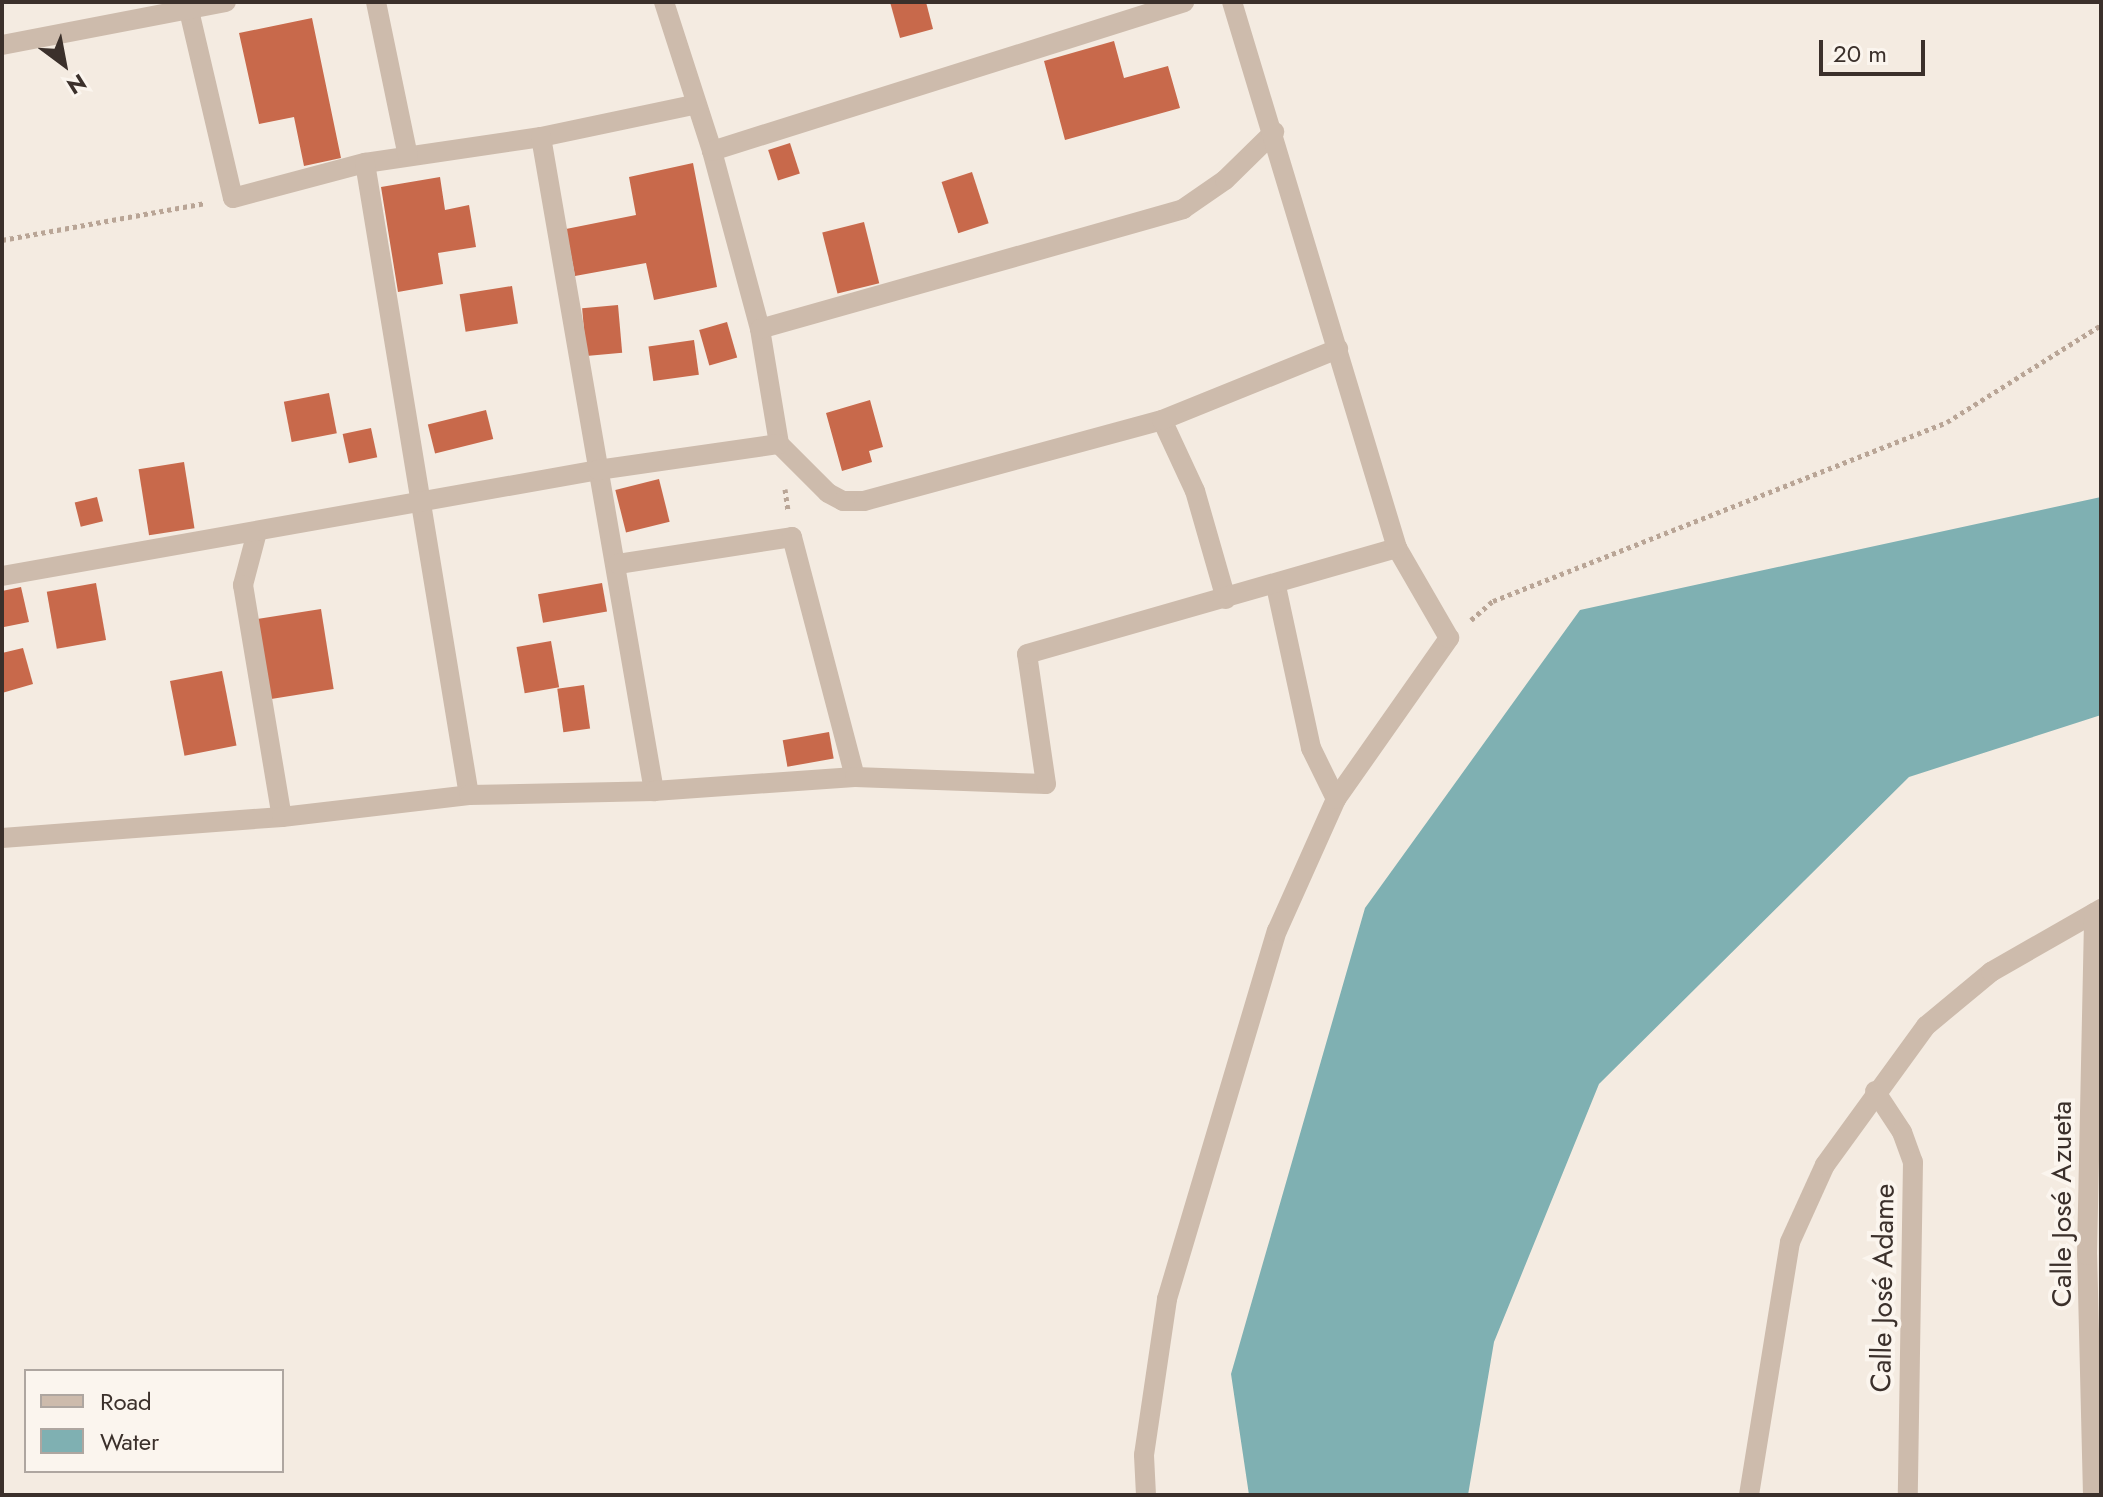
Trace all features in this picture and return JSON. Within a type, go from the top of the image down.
[{"type":"street","points":[[2,45],[187,6],[226,2]]},
{"type":"street","points":[[376,2],[408,156]]},
{"type":"street","points":[[664,2],[712,151],[760,329],[779,444],[828,493],[843,501],[864,501],[1162,420],[1338,349]]},
{"type":"street","points":[[712,151],[1184,2]]},
{"type":"street","points":[[1146,1495],[1144,1455],[1167,1299],[1277,931],[1336,799],[1449,638],[1397,548],[1274,132],[1232,2]]},
{"type":"street","points":[[187,6],[233,198],[365,163],[541,137],[697,104]]},
{"type":"street","points":[[760,329],[1183,209],[1225,180],[1274,132]]},
{"type":"street","points":[[541,137],[598,470],[618,564],[654,791]]},
{"type":"street","points":[[365,163],[469,795]]},
{"type":"street","points":[[1162,420],[1195,491],[1226,599]]},
{"type":"street","points":[[2,576],[421,500],[779,444]]},
{"type":"street","points":[[257,532],[243,585],[282,817]]},
{"type":"street","points":[[618,564],[792,537],[855,777]]},
{"type":"street","points":[[2,838],[282,817],[469,795],[654,791],[855,777],[1046,784],[1027,654],[1276,586],[1397,548]]},
{"type":"street","points":[[1276,586],[1311,748],[1336,799]]},
{"type":"street","points":[[1749,1495],[1790,1242],[1825,1165],[1875,1091],[1926,1026],[1991,972],[2097,911]]},
{"type":"street","name":"Calle José Azueta","points":[[2093,1495],[2087,1255],[2097,911]]},
{"type":"street","name":"Calle José Adame","points":[[1875,1091],[1902,1132],[1913,1162],[1908,1495]]},
{"type":"path","points":[[2,240],[233,198]]},
{"type":"path","points":[[1449,638],[1493,601],[1947,422],[2101,325]]},
{"type":"water","points":[[2101,497],[2101,715],[1909,777],[1599,1084],[1494,1342],[1468,1495],[1249,1495],[1231,1374],[1365,908],[1580,610]]},
{"type":"building","points":[[890,2],[926,2],[933,29],[900,38]]},
{"type":"building","points":[[312,18],[341,158],[304,166],[294,117],[259,124],[239,33]]},
{"type":"building","points":[[1114,41],[1124,78],[1168,66],[1180,108],[1065,140],[1044,61]]},
{"type":"building","points":[[790,143],[800,173],[778,181],[768,150]]},
{"type":"building","points":[[693,163],[717,287],[654,300],[646,263],[575,276],[566,229],[636,215],[629,177]]},
{"type":"building","points":[[972,172],[989,223],[958,233],[942,182]]},
{"type":"building","points":[[440,177],[445,210],[469,205],[476,247],[438,253],[443,284],[398,292],[381,187]]},
{"type":"building","points":[[864,222],[879,283],[838,294],[822,232]]},
{"type":"building","points":[[512,286],[518,324],[466,332],[460,294]]},
{"type":"building","points":[[618,305],[622,353],[586,356],[582,308]]},
{"type":"building","points":[[727,322],[737,358],[709,366],[699,330]]},
{"type":"building","points":[[694,340],[699,375],[653,381],[648,346]]},
{"type":"building","points":[[329,393],[337,433],[292,442],[284,402]]},
{"type":"building","points":[[870,400],[883,447],[869,451],[872,462],[842,471],[826,413]]},
{"type":"building","points":[[486,410],[493,439],[435,454],[428,425]]},
{"type":"building","points":[[371,428],[377,457],[349,463],[343,434]]},
{"type":"building","points":[[184,462],[194,528],[149,535],[139,469]]},
{"type":"building","points":[[659,479],[670,522],[626,533],[615,490]]},
{"type":"building","points":[[97,497],[103,521],[81,527],[75,503]]},
{"type":"building","points":[[96,583],[106,640],[57,649],[47,592]]},
{"type":"building","points":[[602,583],[607,612],[543,623],[538,594]]},
{"type":"building","points":[[21,587],[29,622],[4,627],[2,591]]},
{"type":"building","points":[[321,609],[334,689],[267,700],[254,620]]},
{"type":"building","points":[[551,641],[559,687],[525,693],[517,647]]},
{"type":"building","points":[[23,648],[33,684],[2,693],[2,653]]},
{"type":"building","points":[[222,671],[237,746],[184,756],[170,681]]},
{"type":"building","points":[[584,685],[590,729],[563,732],[557,689]]},
{"type":"building","points":[[829,732],[834,759],[787,767],[783,740]]}]
